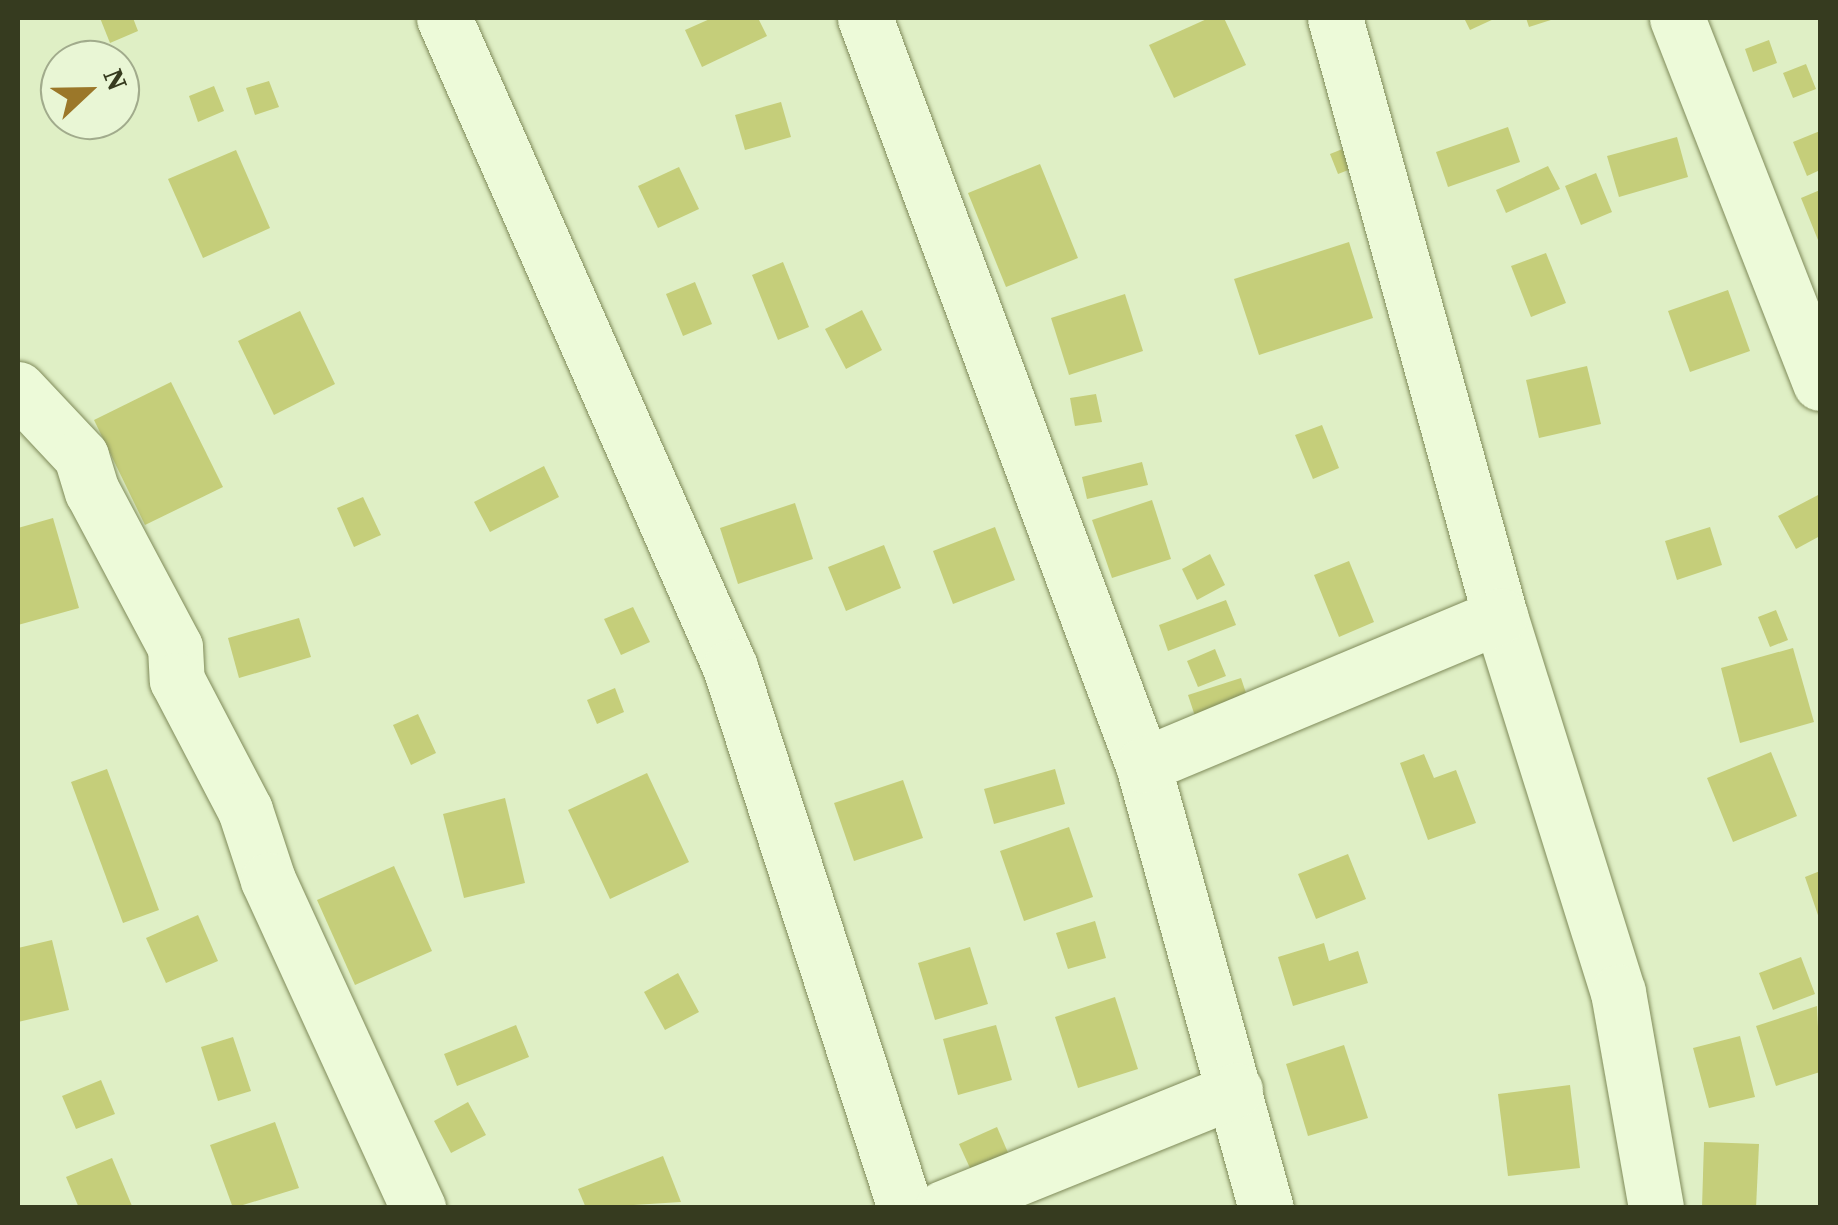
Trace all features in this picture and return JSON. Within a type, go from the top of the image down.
[{"type":"street","points":[[865,18],[1143,765],[1266,1208]]},
{"type":"street","points":[[1334,18],[1500,616],[1618,992],[1656,1208]]},
{"type":"street","points":[[1676,18],[1820,383]]},
{"type":"street","points":[[454,23],[730,666],[905,1208]]},
{"type":"street","points":[[18,389],[80,456],[92,491],[175,647],[177,680],[245,810],[268,880],[418,1208]]},
{"type":"street","points":[[1143,765],[1500,616]]},
{"type":"street","points":[[943,1208],[1234,1090]]},
{"type":"building","points":[[100,18],[133,18],[138,31],[109,40]]},
{"type":"building","points":[[712,18],[758,18],[767,36],[702,67],[685,30]]},
{"type":"building","points":[[1209,18],[1224,18],[1246,65],[1174,98],[1149,45]]},
{"type":"building","points":[[1464,18],[1496,18],[1470,30]]},
{"type":"building","points":[[1526,18],[1557,18],[1529,27]]},
{"type":"building","points":[[1769,40],[1777,63],[1753,72],[1745,49]]},
{"type":"building","points":[[1806,64],[1816,89],[1793,98],[1783,73]]},
{"type":"building","points":[[269,81],[279,107],[255,115],[246,88]]},
{"type":"building","points":[[214,86],[224,111],[198,122],[189,96]]},
{"type":"building","points":[[781,102],[791,137],[745,150],[735,115]]},
{"type":"building","points":[[1508,127],[1520,162],[1448,187],[1436,152]]},
{"type":"building","points":[[1820,131],[1820,170],[1807,176],[1793,142]]},
{"type":"building","points":[[1677,137],[1688,177],[1619,197],[1607,156]]},
{"type":"building","points":[[1355,144],[1364,164],[1338,174],[1330,154]]},
{"type":"building","points":[[236,150],[270,228],[203,258],[168,179]]},
{"type":"building","points":[[1040,164],[1078,258],[1006,287],[968,193]]},
{"type":"building","points":[[1548,166],[1560,189],[1506,213],[1496,190]]},
{"type":"building","points":[[679,167],[699,209],[658,228],[638,186]]},
{"type":"building","points":[[1596,173],[1612,212],[1581,225],[1565,186]]},
{"type":"building","points":[[1820,190],[1820,245],[1801,198]]},
{"type":"building","points":[[1349,242],[1373,318],[1259,355],[1234,279]]},
{"type":"building","points":[[1546,253],[1566,303],[1531,317],[1511,266]]},
{"type":"building","points":[[783,262],[809,327],[778,340],[752,275]]},
{"type":"building","points":[[695,282],[712,324],[683,336],[666,294]]},
{"type":"building","points":[[1728,290],[1750,351],[1690,372],[1668,311]]},
{"type":"building","points":[[1125,294],[1143,351],[1069,375],[1051,318]]},
{"type":"building","points":[[862,310],[882,350],[846,369],[825,329]]},
{"type":"building","points":[[300,311],[335,384],[274,415],[238,341]]},
{"type":"building","points":[[1587,366],[1601,424],[1539,438],[1526,380]]},
{"type":"building","points":[[171,382],[223,487],[145,525],[94,420]]},
{"type":"building","points":[[1096,394],[1102,422],[1075,426],[1070,398]]},
{"type":"building","points":[[1322,425],[1339,468],[1313,479],[1295,435]]},
{"type":"building","points":[[1142,462],[1148,485],[1087,499],[1082,477]]},
{"type":"building","points":[[544,466],[559,497],[490,532],[474,502]]},
{"type":"building","points":[[1820,494],[1820,536],[1796,549],[1778,516]]},
{"type":"building","points":[[363,497],[381,535],[354,547],[337,508]]},
{"type":"building","points":[[1152,500],[1171,559],[1112,578],[1092,520]]},
{"type":"building","points":[[795,503],[813,559],[738,584],[720,528]]},
{"type":"building","points":[[53,518],[79,608],[18,625],[18,528]]},
{"type":"building","points":[[995,527],[1015,580],[953,604],[933,551]]},
{"type":"building","points":[[1710,527],[1722,565],[1677,580],[1665,541]]},
{"type":"building","points":[[884,545],[901,588],[846,611],[828,567]]},
{"type":"building","points":[[1210,554],[1225,585],[1197,600],[1182,569]]},
{"type":"building","points":[[1349,561],[1374,622],[1339,637],[1314,575]]},
{"type":"building","points":[[1226,600],[1236,625],[1168,651],[1159,625]]},
{"type":"building","points":[[633,607],[650,642],[621,655],[604,619]]},
{"type":"building","points":[[1776,610],[1788,640],[1770,647],[1758,617]]},
{"type":"building","points":[[299,618],[311,657],[239,678],[228,638]]},
{"type":"building","points":[[1793,648],[1814,722],[1740,743],[1721,668]]},
{"type":"building","points":[[1215,649],[1226,676],[1198,687],[1187,661]]},
{"type":"building","points":[[1241,678],[1251,708],[1198,725],[1188,695]]},
{"type":"building","points":[[615,688],[624,712],[597,724],[587,700]]},
{"type":"building","points":[[418,714],[436,753],[411,765],[393,725]]},
{"type":"building","points":[[1771,752],[1797,816],[1733,842],[1707,778]]},
{"type":"building","points":[[1424,754],[1434,778],[1456,770],[1476,823],[1428,840],[1400,763]]},
{"type":"building","points":[[107,769],[159,910],[123,923],[71,782]]},
{"type":"building","points":[[1055,769],[1065,804],[994,824],[984,789]]},
{"type":"building","points":[[647,773],[689,862],[610,899],[568,810]]},
{"type":"building","points":[[903,780],[923,838],[854,861],[834,803]]},
{"type":"building","points":[[505,798],[525,883],[464,898],[443,814]]},
{"type":"building","points":[[1069,827],[1093,897],[1024,921],[1000,851]]},
{"type":"building","points":[[1348,854],[1366,899],[1316,919],[1298,874]]},
{"type":"building","points":[[394,866],[432,951],[355,985],[317,900]]},
{"type":"building","points":[[1820,871],[1820,921],[1805,877]]},
{"type":"building","points":[[198,915],[218,961],[166,983],[146,938]]},
{"type":"building","points":[[1095,921],[1106,958],[1068,969],[1056,933]]},
{"type":"building","points":[[52,940],[69,1010],[18,1022],[18,948]]},
{"type":"building","points":[[1324,943],[1329,961],[1358,951],[1368,983],[1293,1006],[1278,957]]},
{"type":"building","points":[[970,947],[988,1004],[935,1020],[918,963]]},
{"type":"building","points":[[1801,957],[1815,994],[1773,1010],[1759,973]]},
{"type":"building","points":[[678,973],[699,1012],[665,1030],[644,992]]},
{"type":"building","points":[[1115,997],[1138,1069],[1078,1088],[1055,1017]]},
{"type":"building","points":[[1817,1006],[1820,1072],[1776,1086],[1756,1026]]},
{"type":"building","points":[[516,1025],[529,1057],[457,1086],[444,1054]]},
{"type":"building","points":[[996,1025],[1012,1080],[958,1095],[943,1039]]},
{"type":"building","points":[[1740,1036],[1755,1097],[1709,1108],[1693,1048]]},
{"type":"building","points":[[233,1037],[251,1091],[218,1101],[201,1047]]},
{"type":"building","points":[[1344,1045],[1368,1118],[1308,1136],[1286,1064]]},
{"type":"building","points":[[101,1080],[115,1114],[76,1129],[62,1096]]},
{"type":"building","points":[[1570,1085],[1580,1168],[1508,1176],[1498,1094]]},
{"type":"building","points":[[468,1102],[486,1135],[451,1153],[434,1121]]},
{"type":"building","points":[[275,1122],[299,1188],[233,1208],[210,1145]]},
{"type":"building","points":[[997,1127],[1012,1162],[975,1179],[959,1144]]},
{"type":"building","points":[[1704,1142],[1759,1144],[1756,1208],[1702,1208]]},
{"type":"building","points":[[663,1156],[681,1202],[586,1208],[578,1189]]},
{"type":"building","points":[[112,1158],[132,1206],[79,1208],[66,1177]]}]
